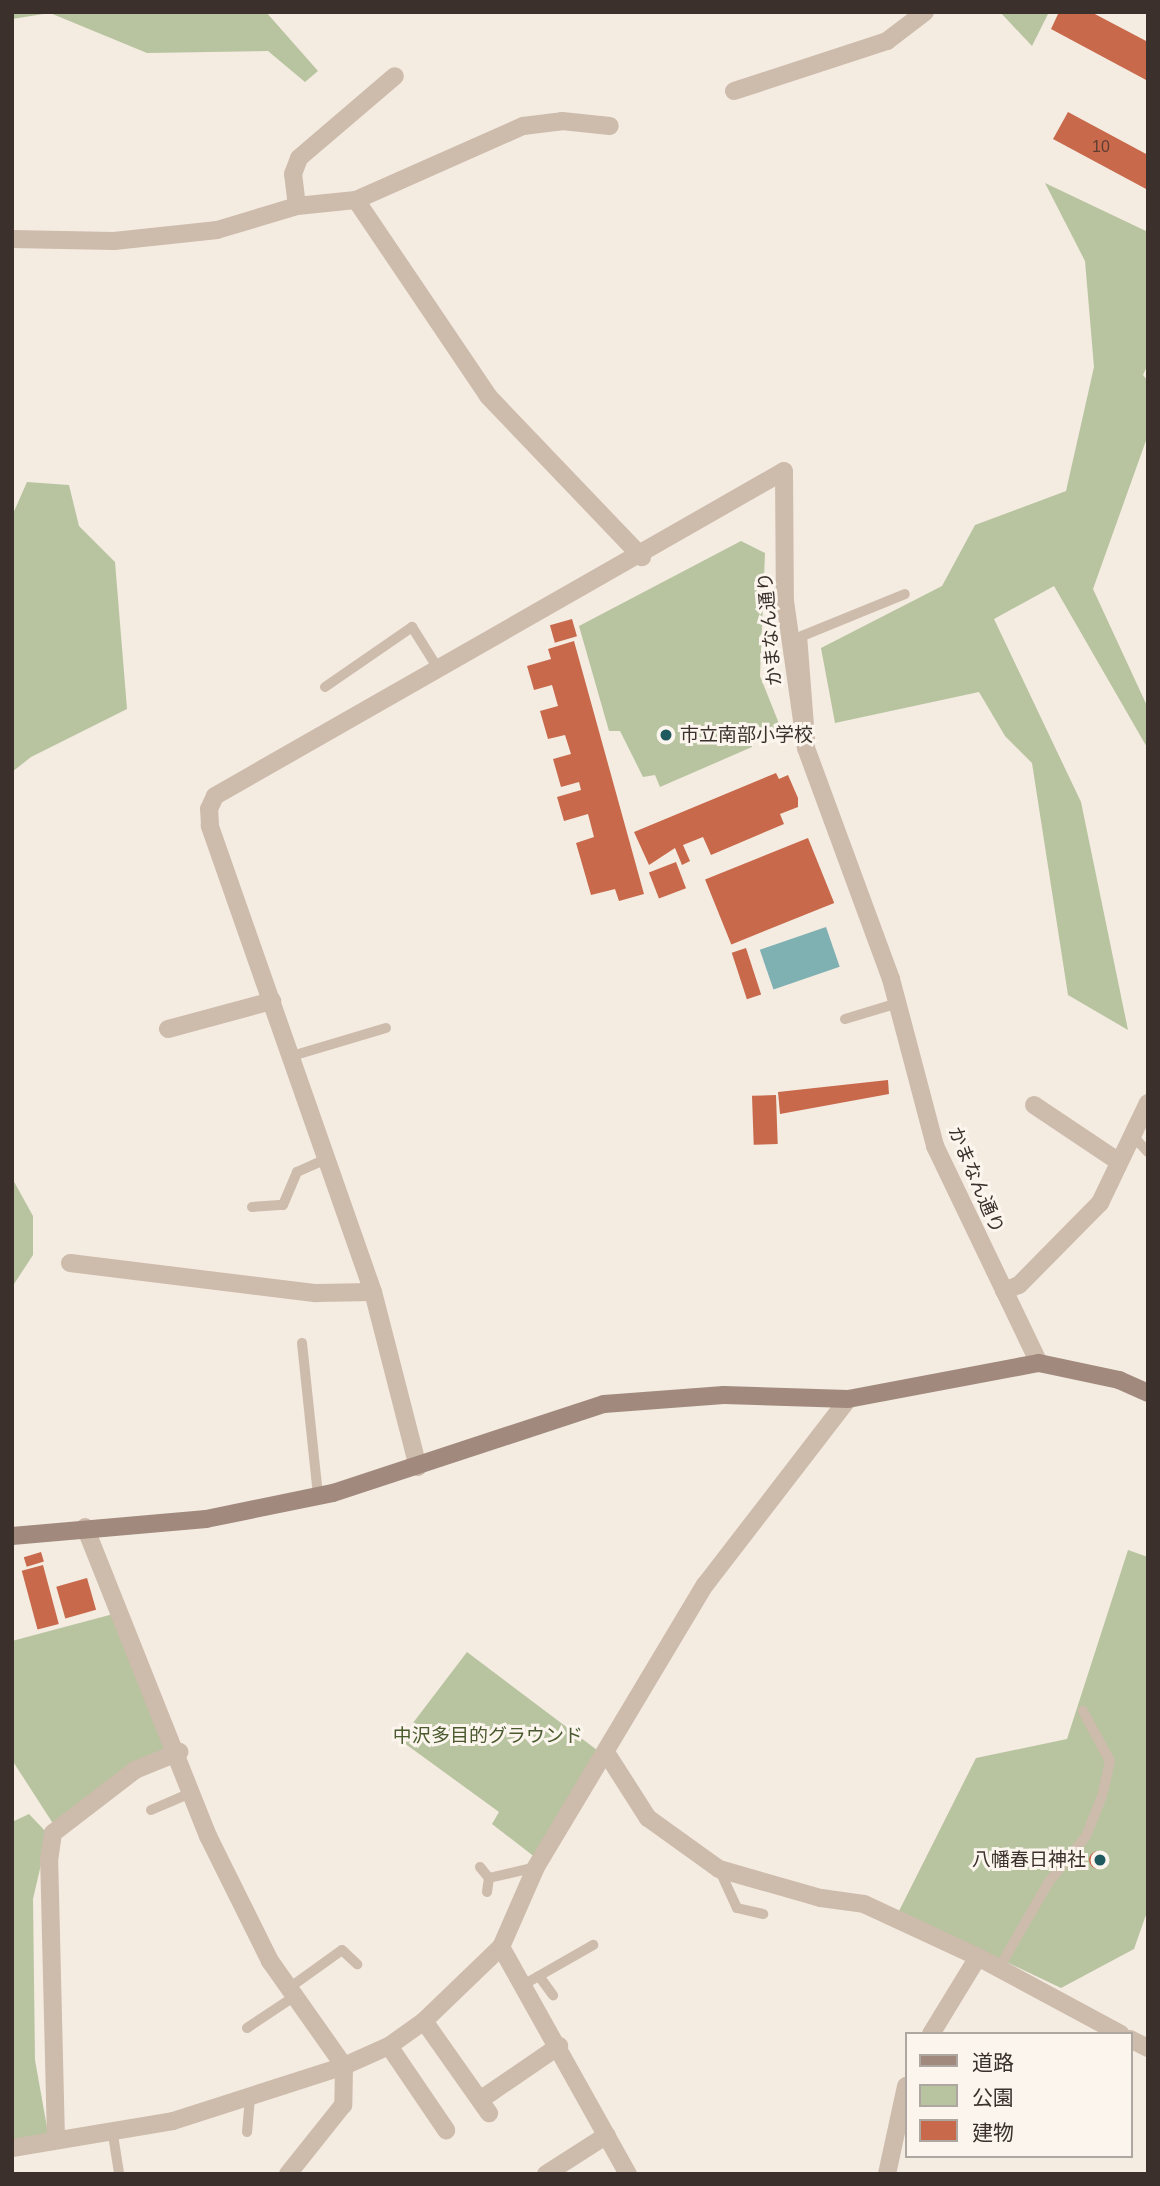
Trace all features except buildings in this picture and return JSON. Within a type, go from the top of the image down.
[{"type":"street","points":[[734,91],[887,41],[925,12]]},
{"type":"street","points":[[298,206],[293,174],[299,159],[395,76]]},
{"type":"street","points":[[12,239],[114,240],[217,230],[298,206],[356,200],[523,126],[562,121],[610,125]]},
{"type":"street","points":[[356,200],[488,396],[642,557],[215,796],[210,826],[373,1292],[418,1467]]},
{"type":"street","name":"かまなん通り","points":[[642,557],[784,471],[785,601],[806,748],[898,1003],[935,1146],[1039,1363]]},
{"type":"street","points":[[168,1029],[272,1001]]},
{"type":"street","points":[[1004,1291],[1019,1285],[1077,1232],[1100,1203],[1148,1103]]},
{"type":"street","points":[[1034,1105],[1119,1162]]},
{"type":"street","points":[[70,1263],[316,1293],[373,1292]]},
{"type":"street","points":[[12,1535],[206,1519],[318,1496],[418,1467],[604,1404],[724,1395],[848,1399],[1039,1363],[1119,1380],[1148,1393]]},
{"type":"street","points":[[12,2148],[56,2140],[113,2135],[250,2096],[344,2066],[389,2046],[424,2021],[501,1947],[536,1867],[607,1754],[705,1585],[848,1399]]},
{"type":"street","points":[[85,1527],[179,1752],[208,1836],[292,1992],[344,2066],[343,2105],[288,2174]]},
{"type":"street","points":[[56,2140],[49,1861],[53,1833],[135,1770],[179,1752]]},
{"type":"street","points":[[607,1754],[648,1818],[719,1869],[821,1898],[864,1904],[978,1956],[1117,2032]]},
{"type":"street","points":[[501,1947],[531,1981],[559,2046],[628,2174]]},
{"type":"street","points":[[932,2032],[978,1956]]},
{"type":"street","points":[[424,2021],[484,2107],[559,2046]]},
{"type":"street","points":[[1132,2040],[1148,2049]]},
{"type":"street","points":[[389,2046],[446,2130]]},
{"type":"street","points":[[887,2174],[904,2095]]},
{"type":"street","points":[[546,2174],[607,2135]]},
{"type":"lane","points":[[806,748],[812,736],[812,709],[802,636],[905,594]]},
{"type":"lane","points":[[325,687],[412,628],[439,670]]},
{"type":"lane","points":[[845,1019],[898,1003]]},
{"type":"lane","points":[[292,1056],[386,1028]]},
{"type":"lane","points":[[1132,1135],[1148,1152]]},
{"type":"lane","points":[[252,1207],[283,1205],[297,1172],[328,1158]]},
{"type":"lane","points":[[302,1343],[318,1496]]},
{"type":"lane","points":[[999,1968],[1048,1883],[1086,1836],[1102,1796],[1110,1761],[1083,1711]]},
{"type":"lane","points":[[151,1810],[193,1793]]},
{"type":"lane","points":[[480,1867],[489,1878],[487,1892]]},
{"type":"lane","points":[[489,1878],[536,1867]]},
{"type":"lane","points":[[719,1869],[737,1908]]},
{"type":"lane","points":[[737,1908],[763,1914]]},
{"type":"lane","points":[[729,1918],[737,1908]]},
{"type":"lane","points":[[553,1995],[531,1981],[593,1945]]},
{"type":"lane","points":[[247,2028],[342,1950],[357,1964]]},
{"type":"lane","points":[[247,2132],[250,2096]]},
{"type":"lane","points":[[113,2135],[119,2174]]},
{"type":"green space","points":[[12,12],[266,12],[318,71],[305,82],[268,51],[147,53],[50,13],[12,19]]},
{"type":"green space","points":[[1000,12],[1049,12],[1032,46]]},
{"type":"green space","points":[[1045,183],[1148,232],[1148,364],[1143,375],[1148,381],[1148,435],[1093,589],[1148,708],[1148,749],[1054,586],[994,619],[1081,802],[1128,1030],[1068,995],[1032,763],[1005,736],[979,692],[835,723],[821,648],[942,586],[975,525],[1066,491],[1094,367],[1085,261]]},
{"type":"green space","points":[[27,482],[69,485],[79,526],[115,562],[127,709],[31,757],[12,772],[12,516]]},
{"type":"green space","points":[[741,541],[765,553],[760,676],[780,726],[751,738],[752,747],[660,787],[655,775],[643,777],[620,731],[609,731],[579,626]]},
{"type":"green space","points":[[12,1178],[33,1216],[33,1255],[12,1287]]},
{"type":"green space","points":[[1128,1550],[1148,1557],[1148,1909],[1134,1949],[1061,1988],[899,1911],[976,1758],[1067,1739]]},
{"type":"green space","points":[[117,1613],[172,1748],[54,1825],[12,1760],[12,1641]]},
{"type":"green space","name":"中沢多目的グラウンド","points":[[467,1652],[601,1753],[536,1858],[492,1824],[499,1812],[400,1740]]},
{"type":"green space","points":[[29,1814],[48,1834],[33,1899],[35,2060],[48,2133],[12,2143],[12,1822]]},
{"type":"water","points":[[826,927],[840,967],[773,990],[760,950]]},
{"type":"place","name":"市立南部小学校","points":[[666,735]]},
{"type":"place","name":"八幡春日神社","points":[[1100,1860]]}]
